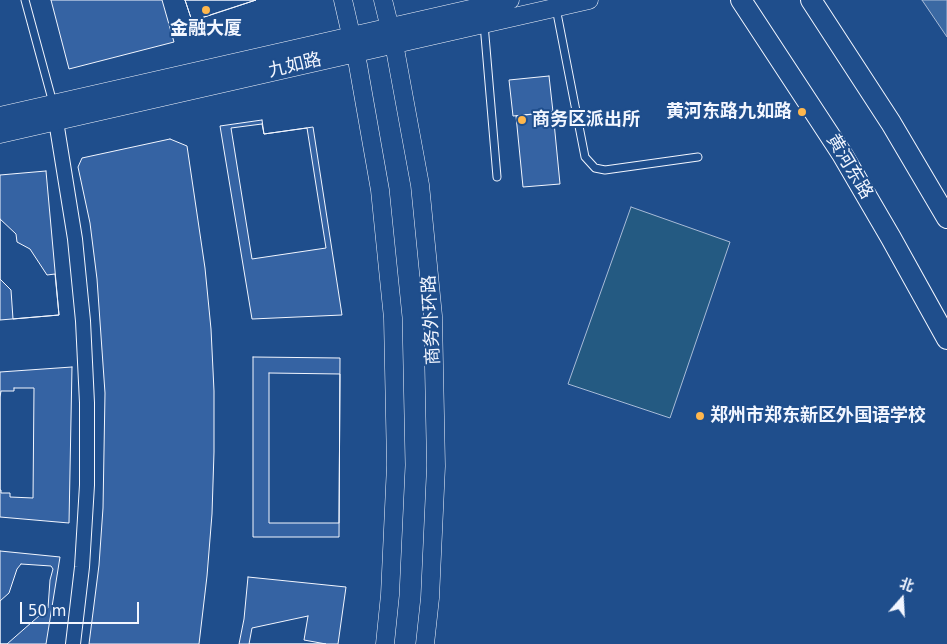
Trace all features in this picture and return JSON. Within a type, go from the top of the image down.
[{"type":"main road","name":"黄河东路","points":[[741,0],[842,154],[892,238],[947,339]]},
{"type":"main road","points":[[811,0],[892,123],[947,218]]},
{"type":"street","points":[[343,0],[356,53],[380,190],[393,318],[396,465],[390,595],[385,644]]},
{"type":"street","name":"商务外环路","points":[[383,0],[394,44],[420,185],[433,316],[436,466],[430,598],[425,644]]},
{"type":"street","name":"九如路","points":[[0,134],[54,112],[352,35],[510,0]]},
{"type":"street","name":"九如路","points":[[0,116],[54,112],[356,53],[589,0]]},
{"type":"street","points":[[54,112],[75,239],[83,321],[87,403],[85,521],[73,644]]},
{"type":"lane","points":[[25,0],[54,112]]},
{"type":"lane","points":[[556,8],[582,148],[585,157],[595,168],[605,170],[698,157]]},
{"type":"lane","points":[[484,24],[497,176]]},
{"type":"shaded area","points":[[922,0],[947,0],[947,37]]},
{"type":"shaded area","points":[[631,207],[730,242],[670,418],[568,384]]},
{"type":"building","points":[[51,0],[162,0],[174,42],[69,69]]},
{"type":"building","name":"金融大厦","points":[[185,0],[256,0],[192,21]]},
{"type":"building","name":"金融大厦","points":[[185,0],[256,0],[192,21]]},
{"type":"building","points":[[549,76],[553,112],[513,116],[509,80]]},
{"type":"building","points":[[553,112],[560,184],[523,187],[516,116]]},
{"type":"building","points":[[262,120],[264,134],[313,127],[342,315],[252,319],[220,126]]},
{"type":"building","points":[[262,124],[264,134],[307,128],[326,248],[252,259],[231,128]]},
{"type":"building","points":[[170,139],[187,146],[205,268],[211,329],[214,391],[212,514],[199,644],[89,644],[99,565],[103,508],[105,393],[97,279],[90,223],[78,167],[82,158]]},
{"type":"building","points":[[46,171],[59,315],[0,320],[0,175]]},
{"type":"building","points":[[0,219],[16,234],[17,242],[30,249],[47,275],[55,274],[59,315],[13,319],[11,290],[0,279]]},
{"type":"building","points":[[253,357],[340,358],[339,537],[253,537]]},
{"type":"building","points":[[72,367],[69,523],[0,517],[0,372]]},
{"type":"building","points":[[269,373],[340,374],[339,523],[269,523]]},
{"type":"building","points":[[14,388],[34,388],[33,498],[10,497],[10,493],[1,493],[0,490],[0,397],[1,391],[14,391]]},
{"type":"building","points":[[0,551],[60,557],[46,644],[0,644]]},
{"type":"building","points":[[21,564],[51,566],[53,569],[50,580],[48,608],[7,644],[0,644],[0,601],[9,593],[17,569]]},
{"type":"building","points":[[248,577],[346,587],[338,644],[239,644],[244,619]]},
{"type":"building","points":[[308,616],[304,640],[326,644],[249,644],[252,628]]},
{"type":"place","name":"金融大厦","points":[[206,10]]},
{"type":"place","name":"黄河东路九如路","points":[[802,112]]},
{"type":"place","name":"商务区派出所","points":[[522,120]]},
{"type":"place","name":"郑州市郑东新区外国语学校","points":[[700,416]]}]
